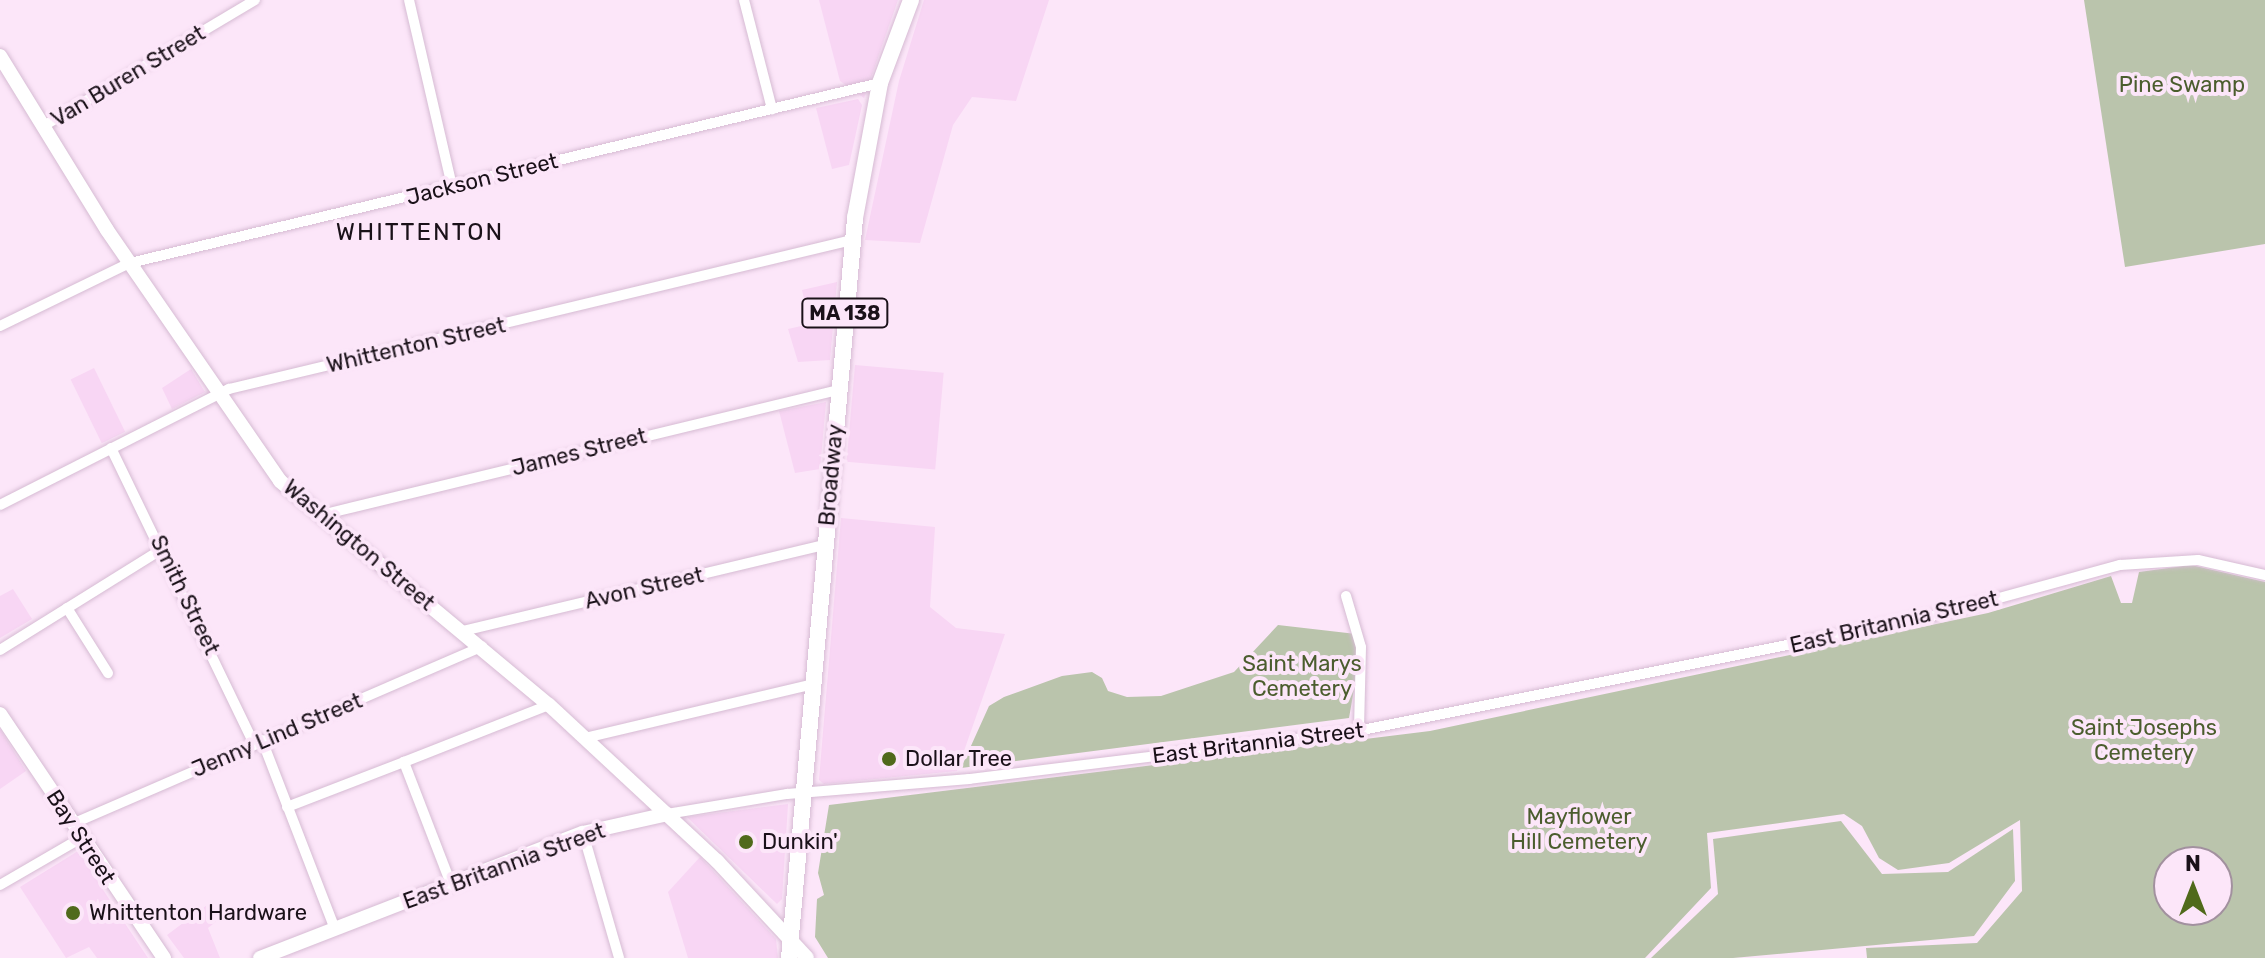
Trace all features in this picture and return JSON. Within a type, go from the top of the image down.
[{"type":"main road","name":"Broadway","points":[[789,958],[852,240],[880,83],[911,0]]},
{"type":"street","name":"Van Buren Street","points":[[42,127],[242,3],[255,0]]},
{"type":"street","points":[[409,0],[452,186]]},
{"type":"street","points":[[744,0],[772,109]]},
{"type":"street","name":"Washington Street","points":[[0,56],[130,263],[280,481],[549,705],[667,814],[791,936],[807,958]]},
{"type":"street","name":"Jackson Street","points":[[0,326],[130,263],[880,83]]},
{"type":"street","name":"Whittenton Street","points":[[0,505],[219,394],[852,240]]},
{"type":"street","name":"James Street","points":[[321,515],[838,390]]},
{"type":"street","name":"Smith Street","points":[[111,448],[258,742],[335,929]]},
{"type":"street","name":"Avon Street","points":[[463,631],[825,545]]},
{"type":"street","points":[[0,650],[162,549]]},
{"type":"street","name":"East Britannia Street","points":[[260,958],[583,833],[667,814],[805,794],[969,779],[1359,731],[1937,615],[2112,566],[2198,560],[2265,575]]},
{"type":"street","points":[[1346,596],[1361,647],[1359,731]]},
{"type":"street","points":[[67,608],[108,673]]},
{"type":"street","name":"Jenny Lind Street","points":[[72,824],[482,647]]},
{"type":"street","points":[[585,738],[814,684]]},
{"type":"street","points":[[287,807],[549,705]]},
{"type":"street","name":"Bay Street","points":[[0,714],[164,958]]},
{"type":"street","points":[[404,762],[451,884]]},
{"type":"street","points":[[583,833],[619,958]]},
{"type":"street","points":[[0,885],[81,838]]},
{"type":"shaded area","points":[[819,0],[898,0],[864,98],[840,81]]},
{"type":"shaded area","points":[[924,0],[1049,0],[1016,101],[972,97],[953,125],[920,243],[865,240],[899,81]]},
{"type":"shaded area","points":[[858,99],[862,105],[849,165],[832,169],[816,108]]},
{"type":"shaded area","points":[[837,282],[830,360],[798,362],[788,329],[810,324],[802,290]]},
{"type":"shaded area","points":[[855,365],[944,373],[935,469],[847,462]]},
{"type":"shaded area","points":[[94,368],[125,432],[102,443],[71,379]]},
{"type":"shaded area","points":[[191,369],[205,392],[172,409],[162,388]]},
{"type":"shaded area","points":[[826,402],[820,469],[795,473],[779,411]]},
{"type":"shaded area","points":[[841,518],[935,527],[930,607],[956,628],[1005,634],[957,771],[824,784],[819,780]]},
{"type":"shaded area","points":[[13,589],[32,619],[0,638],[0,596]]},
{"type":"shaded area","points":[[0,729],[26,771],[0,789]]},
{"type":"shaded area","points":[[788,804],[782,899],[777,904],[687,817]]},
{"type":"shaded area","points":[[78,851],[148,958],[97,958],[89,947],[66,958],[20,887]]},
{"type":"shaded area","points":[[700,857],[776,939],[778,958],[688,958],[668,892]]},
{"type":"shaded area","points":[[207,905],[218,920],[208,928],[220,958],[184,958],[167,935]]},
{"type":"green space","name":"Pine Swamp","points":[[2084,0],[2265,0],[2265,244],[2125,267]]},
{"type":"green space","name":"Mayflower Hill Cemetery","points":[[2191,565],[2265,582],[2265,958],[1867,958],[1866,948],[1977,943],[2022,891],[2020,820],[1949,863],[1898,870],[1879,858],[1862,826],[1844,814],[1707,833],[1711,888],[1645,958],[828,958],[815,937],[817,899],[824,895],[818,873],[829,805],[1430,731],[1988,613],[2111,576],[2121,603],[2132,603],[2139,572]]},
{"type":"green space","name":"Saint Marys Cemetery","points":[[1278,625],[1356,634],[1359,661],[1349,718],[961,768],[989,706],[1004,697],[1062,676],[1092,672],[1102,678],[1108,691],[1127,697],[1161,696],[1234,672]]},
{"type":"green space","points":[[1841,821],[1882,874],[1948,872],[2013,829],[2015,881],[1974,936],[1733,958],[1651,958],[1718,894],[1713,839]]},
{"type":"place","name":"Dollar Tree","points":[[889,759]]},
{"type":"place","name":"Dunkin'","points":[[746,842]]},
{"type":"place","name":"Whittenton Hardware","points":[[73,913]]},
{"type":"district","name":"WHITTENTON","points":[[420,233]]},
{"type":"park label","name":"Saint Josephs Cemetery","points":[[2144,740]]}]
